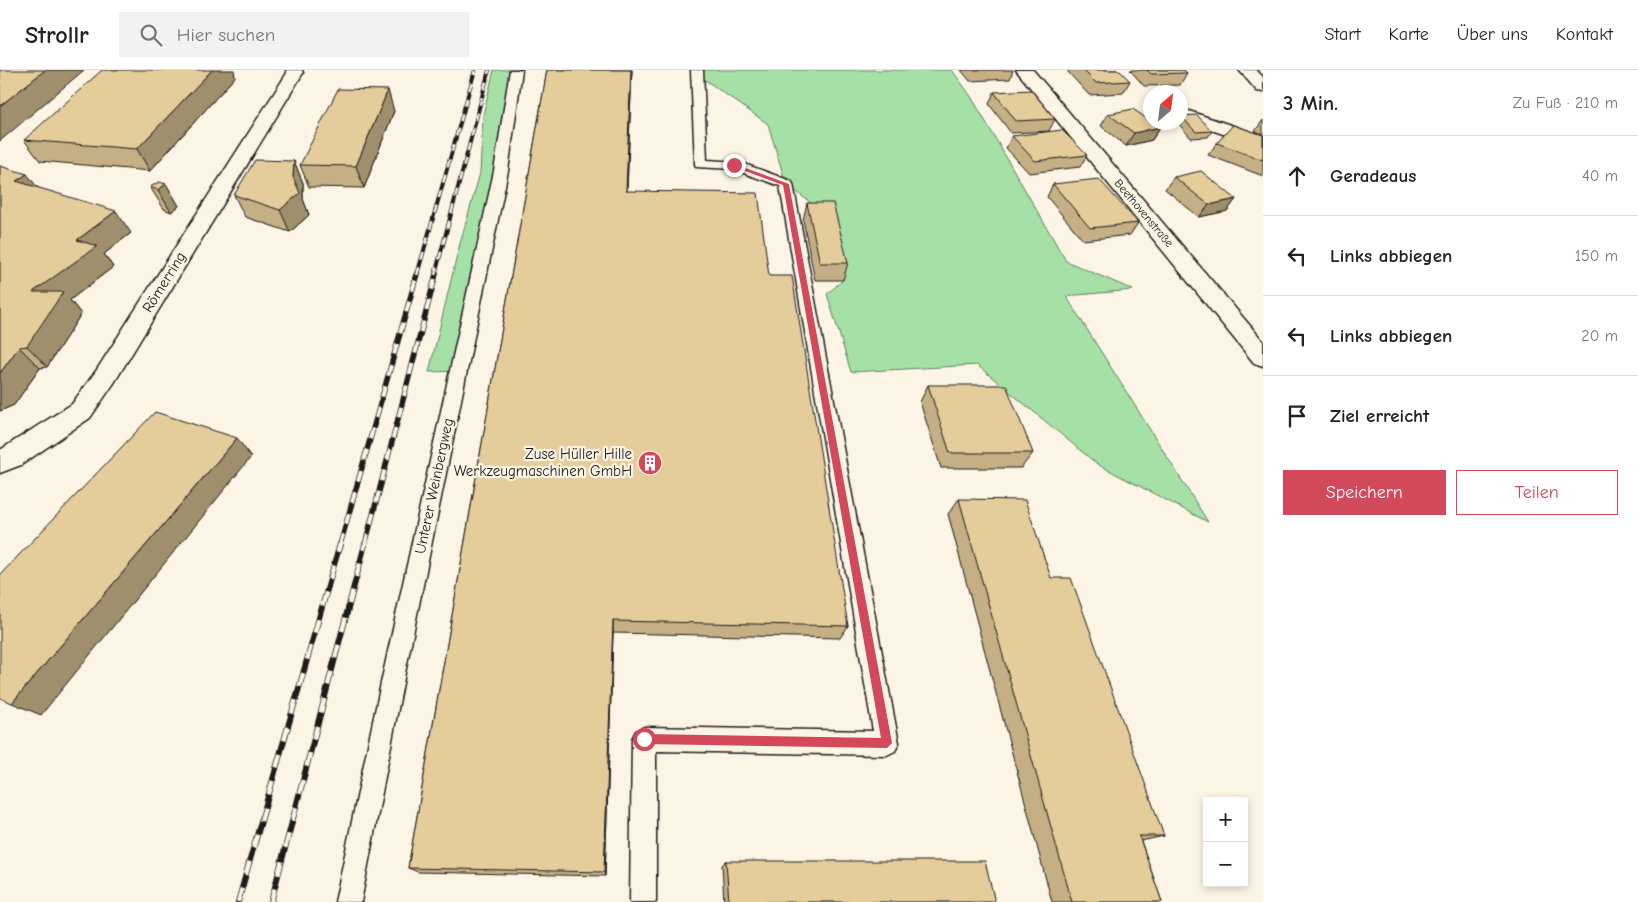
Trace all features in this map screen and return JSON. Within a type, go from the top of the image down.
[{"type":"street","name":"Römerring","points":[[0,462],[12,457],[81,411],[105,377],[295,73],[294,70]]},
{"type":"street","name":"Beethovenstraße","points":[[1024,70],[1263,357]]},
{"type":"street","points":[[1246,70],[1263,87]]},
{"type":"street","points":[[1188,116],[1263,142]]},
{"type":"lane","name":"Unterer Weinbergweg","points":[[348,902],[394,673],[501,171],[516,70]]},
{"type":"lane","points":[[644,902],[644,739],[887,743],[786,184],[734,165],[701,164],[697,70]]},
{"type":"green space","points":[[494,70],[516,70],[458,371],[429,372],[459,247],[480,173],[483,115]]},
{"type":"green space","points":[[697,70],[952,70],[972,98],[1066,261],[1133,290],[1066,296],[1208,522],[1097,464],[977,365],[851,372],[827,294],[843,280],[823,212],[786,184],[768,124],[698,75]]},
{"type":"building","points":[[0,70],[45,70],[0,106]]},
{"type":"building","points":[[102,70],[212,70],[137,149],[24,140]]},
{"type":"building","name":"Zuse Hüller Hille Werkzeugmaschinen GmbH","points":[[547,70],[631,70],[626,191],[758,193],[769,276],[792,276],[848,626],[613,621],[604,872],[408,868]]},
{"type":"building","points":[[1083,70],[1119,70],[1130,81],[1096,83]]},
{"type":"building","points":[[1147,70],[1184,70],[1187,73],[1151,74]]},
{"type":"building","points":[[338,89],[388,90],[356,166],[300,165]]},
{"type":"building","points":[[1031,90],[1055,119],[1016,121],[994,92]]},
{"type":"building","points":[[1133,109],[1143,116],[1143,130],[1147,130],[1134,133],[1108,114]]},
{"type":"building","points":[[1197,115],[1212,131],[1196,132],[1188,123],[1188,116]]},
{"type":"building","points":[[1233,125],[1263,135],[1263,160],[1217,143]]},
{"type":"building","points":[[1062,130],[1087,155],[1035,161],[1012,136]]},
{"type":"building","points":[[255,160],[294,161],[293,177],[300,193],[280,210],[234,195]]},
{"type":"building","points":[[0,166],[27,174],[16,181],[116,211],[77,240],[97,246],[33,292],[63,292],[27,346],[19,347],[0,373]]},
{"type":"building","points":[[1201,171],[1236,199],[1209,205],[1174,177]]},
{"type":"building","points":[[1099,179],[1138,223],[1090,228],[1053,184]]},
{"type":"building","points":[[159,182],[166,184],[158,190],[150,187]]},
{"type":"building","points":[[807,203],[833,203],[848,263],[820,263]]},
{"type":"building","points":[[928,385],[1006,385],[1033,453],[950,453]]},
{"type":"building","points":[[155,412],[237,438],[12,703],[0,698],[0,575]]},
{"type":"building","points":[[959,499],[1025,500],[1051,578],[1071,578],[1164,836],[1139,836],[1162,902],[1072,902]]},
{"type":"building","points":[[726,861],[985,861],[995,902],[729,902]]},
{"type":"railway","points":[[417,275],[475,70]]},
{"type":"railway","points":[[435,275],[489,70]]},
{"type":"railway","points":[[340,545],[417,274]]},
{"type":"railway","points":[[365,545],[436,274]]},
{"type":"railway","points":[[238,902],[340,544]]},
{"type":"railway","points":[[271,902],[365,544]]},
{"type":"place","name":"Zuse Hüller Hille Werkzeugmaschinen GmbH","points":[[650,463]]},
{"type":"route","points":[[644,739],[887,743],[786,184],[734,165]]}]
